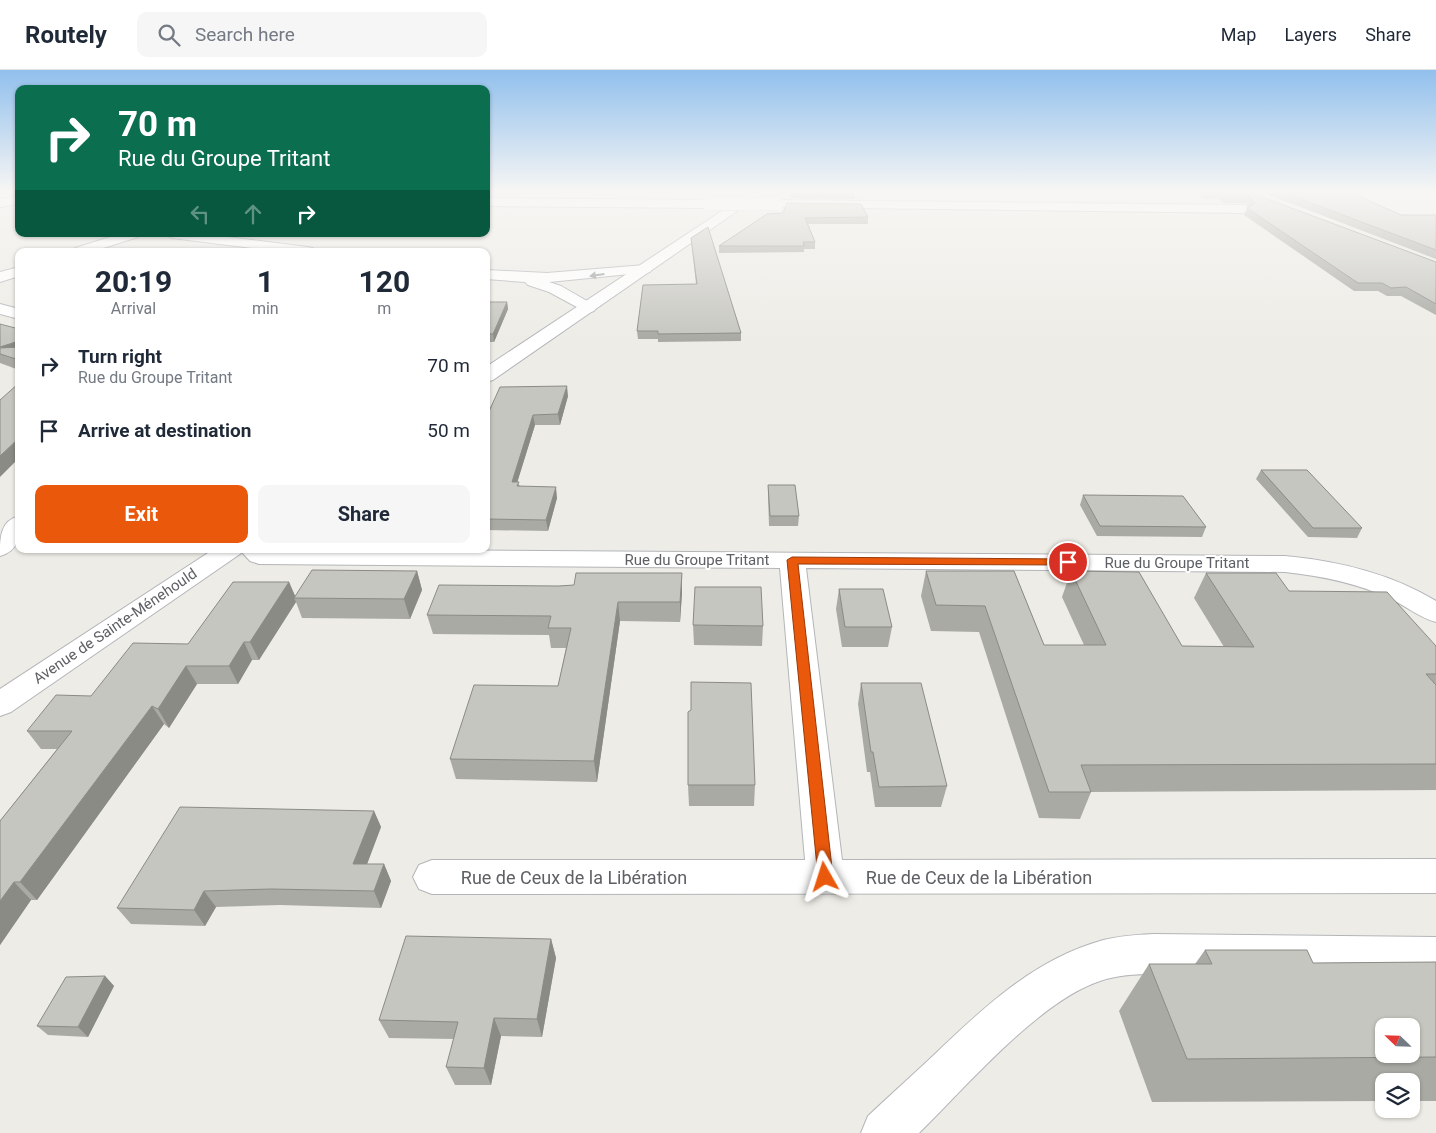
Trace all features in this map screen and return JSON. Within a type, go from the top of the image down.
[{"type":"street","points":[[90,248],[113,241]]},
{"type":"street","points":[[225,241],[284,248]]},
{"type":"street","points":[[490,373],[687,241]]},
{"type":"street","points":[[490,274],[520,278],[578,277],[646,269]]},
{"type":"street","points":[[0,277],[15,272]]},
{"type":"street","points":[[520,278],[555,289],[588,308]]},
{"type":"street","points":[[0,309],[15,313]]},
{"type":"street","points":[[0,513],[15,512]]},
{"type":"street","points":[[0,548],[15,528]]},
{"type":"street","name":"Avenue de Sainte-Ménehould","points":[[0,704],[225,553]]},
{"type":"street","name":"Rue du Groupe Tritant","points":[[256,553],[259,556],[1294,564],[1364,577],[1407,595],[1436,614]]},
{"type":"street","points":[[792,560],[825,877]]},
{"type":"street","name":"Rue de Ceux de la Libération","points":[[432,877],[1436,876]]},
{"type":"street","points":[[885,1133],[990,1033],[1030,999],[1059,978],[1094,962],[1124,955],[1153,954],[1436,958]]},
{"type":"building","points":[[691,241],[712,241],[741,333],[658,334],[658,331],[637,331],[643,285],[697,284]]},
{"type":"building","points":[[727,241],[815,242],[803,242],[804,246],[719,246]]},
{"type":"building","points":[[1295,241],[1379,241],[1436,262],[1436,304],[1406,287],[1391,288],[1382,283],[1358,283]]},
{"type":"building","points":[[1411,241],[1436,241],[1436,250]]},
{"type":"building","points":[[490,302],[507,302],[493,334],[490,334]]},
{"type":"building","points":[[0,324],[15,328],[15,342],[0,347]]},
{"type":"building","points":[[15,347],[15,359],[0,354],[0,348]]},
{"type":"building","points":[[567,386],[558,414],[533,415],[512,482],[519,482],[517,486],[556,487],[546,520],[490,519],[490,409],[500,387]]},
{"type":"building","points":[[15,387],[15,442],[0,456],[0,400]]},
{"type":"building","points":[[1261,470],[1307,470],[1362,528],[1313,528]]},
{"type":"building","points":[[768,485],[795,485],[799,516],[770,516]]},
{"type":"building","points":[[1083,495],[1183,496],[1206,527],[1100,526]]},
{"type":"building","points":[[312,570],[417,571],[404,599],[294,598]]},
{"type":"building","points":[[926,571],[1014,571],[1044,645],[1106,645],[1071,571],[1139,572],[1182,646],[1254,647],[1206,573],[1276,573],[1289,591],[1387,592],[1436,646],[1436,674],[1426,674],[1436,685],[1436,764],[1081,765],[1091,792],[1049,792],[985,606],[936,605]]},
{"type":"building","points":[[576,573],[682,573],[680,602],[618,602],[594,761],[450,759],[474,685],[558,686],[571,628],[548,628],[551,616],[427,615],[439,585],[574,585]]},
{"type":"building","points":[[233,582],[289,582],[250,642],[244,642],[229,666],[186,666],[158,709],[152,706],[20,882],[14,882],[0,901],[0,821],[72,731],[27,731],[56,695],[91,696],[133,643],[188,644]]},
{"type":"building","points":[[695,587],[761,587],[763,626],[693,625]]},
{"type":"building","points":[[839,589],[883,589],[892,627],[845,627]]},
{"type":"building","points":[[691,682],[751,683],[755,785],[688,785],[688,712],[691,710]]},
{"type":"building","points":[[861,683],[921,683],[947,786],[879,787],[873,752],[871,752]]},
{"type":"building","points":[[180,807],[374,811],[353,864],[384,864],[374,891],[271,889],[204,891],[194,910],[117,908]]},
{"type":"building","points":[[406,936],[551,939],[537,1019],[494,1018],[484,1068],[446,1067],[458,1022],[379,1020]]},
{"type":"building","points":[[1205,950],[1307,950],[1313,963],[1436,962],[1436,1057],[1420,1057],[1420,1018],[1375,1018],[1375,1057],[1187,1059],[1149,964],[1212,964]]},
{"type":"building","points":[[105,976],[78,1027],[37,1026],[66,977]]},
{"type":"route","points":[[825,877],[792,560],[1068,562]]}]
